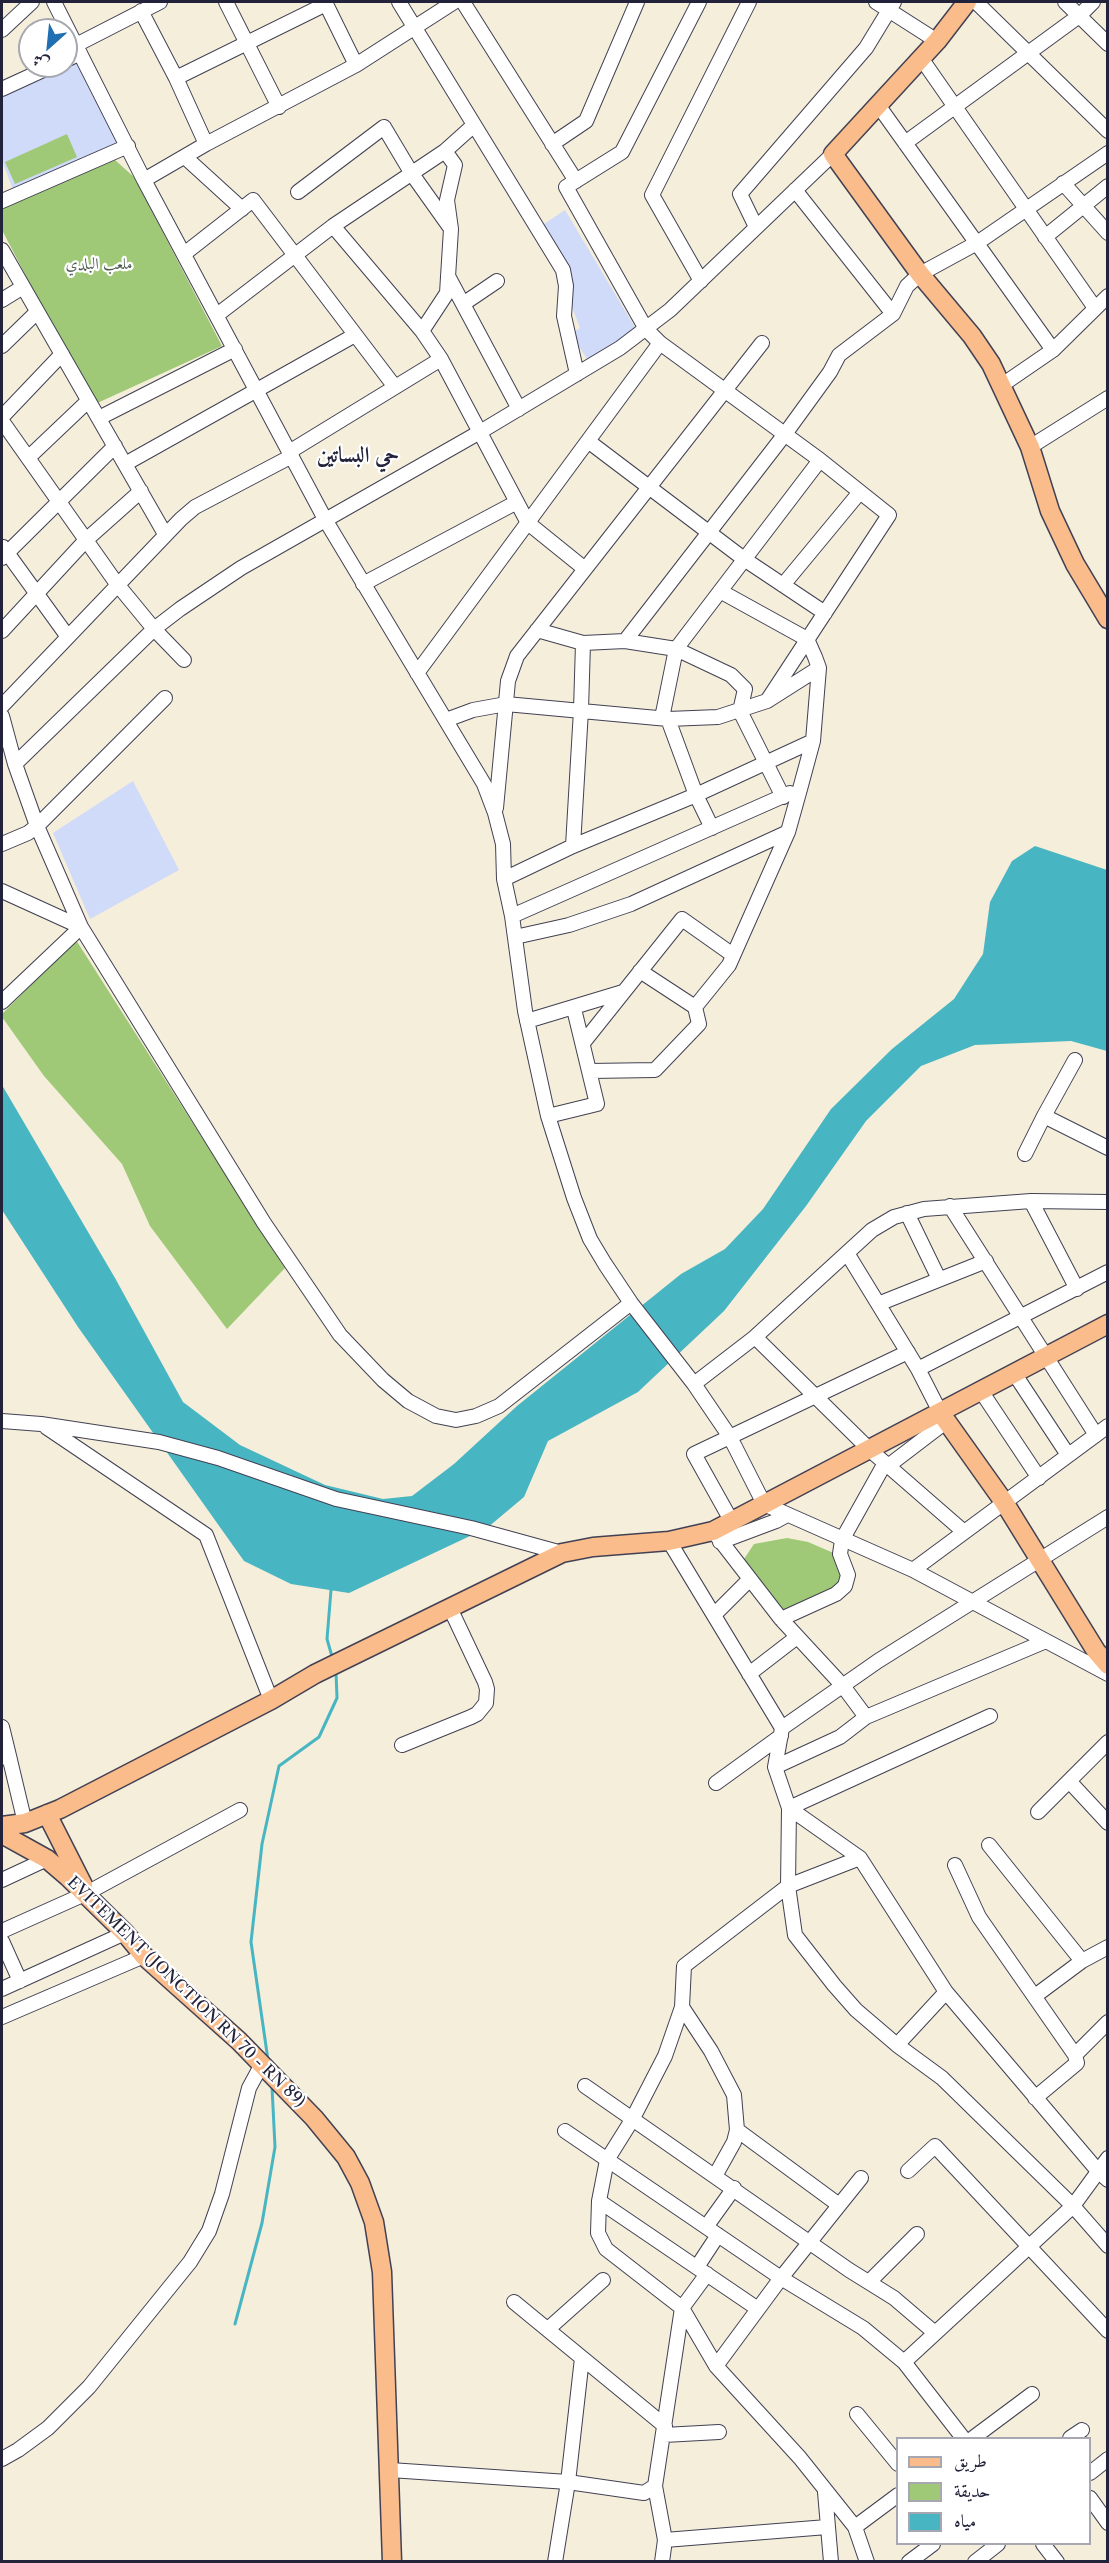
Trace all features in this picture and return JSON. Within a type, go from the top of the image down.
[{"type":"main road","points":[[975,2],[833,154],[920,274],[972,336],[1002,385],[1030,447],[1050,511],[1075,564],[1107,619]]},
{"type":"main road","points":[[2,1832],[47,1814],[272,1700],[315,1674],[562,1553],[593,1547],[717,1536],[732,1522],[764,1504],[870,1450],[944,1417],[981,1391],[1107,1324]]},
{"type":"main road","points":[[944,1417],[1004,1502],[1096,1651],[1107,1665]]},
{"type":"main road","points":[[47,1814],[87,1893]]},
{"type":"main road","name":"EVITEMENT (JONCTION RN 70 - RN 89)","points":[[2,1832],[47,1859],[87,1893],[144,1956],[262,2064],[314,2118],[346,2157],[360,2183],[374,2222],[382,2272],[392,2559]]},
{"type":"street","points":[[2,30],[32,2]]},
{"type":"street","points":[[54,2],[62,18]]},
{"type":"street","points":[[160,2],[78,49],[144,180],[326,520],[484,784],[503,844],[504,879],[512,916],[527,1021],[548,1116],[590,1239],[633,1306],[694,1384],[730,1437],[764,1504],[913,1570],[1107,1674]]},
{"type":"street","points":[[226,2],[279,107]]},
{"type":"street","points":[[399,2],[563,270],[566,286],[564,316],[577,374]]},
{"type":"street","points":[[144,180],[186,158],[206,144],[356,65],[454,2]]},
{"type":"street","points":[[463,2],[576,181]]},
{"type":"street","points":[[552,144],[586,122],[637,2]]},
{"type":"street","points":[[699,2],[622,152],[566,187],[646,329],[660,344],[820,460],[890,515],[767,701]]},
{"type":"street","points":[[700,281],[652,195],[748,2]]},
{"type":"street","points":[[876,2],[891,6],[937,41]]},
{"type":"street","points":[[975,2],[1107,131]]},
{"type":"street","points":[[1065,2],[1107,44]]},
{"type":"street","points":[[905,143],[1079,16],[1093,2]]},
{"type":"street","points":[[176,78],[326,3],[356,65]]},
{"type":"street","points":[[756,227],[740,194],[866,48],[891,6]]},
{"type":"street","points":[[141,11],[176,78],[206,144]]},
{"type":"street","points":[[921,58],[1095,308]]},
{"type":"street","points":[[2,89],[26,78]]},
{"type":"street","points":[[878,105],[1053,350]]},
{"type":"street","points":[[217,315],[333,226],[445,151],[474,125]]},
{"type":"street","points":[[298,192],[384,127],[412,174],[451,229]]},
{"type":"street","points":[[2,201],[128,146]]},
{"type":"street","points":[[422,331],[447,294],[451,229],[447,200],[455,165],[445,151]]},
{"type":"street","points":[[625,641],[785,434],[830,372],[839,355],[893,314],[907,286],[920,274],[977,243],[1107,153]]},
{"type":"street","points":[[15,764],[154,629],[241,568],[519,409],[620,348],[646,329],[670,310],[833,154]]},
{"type":"street","points":[[186,158],[242,209]]},
{"type":"street","points":[[1063,183],[1107,233]]},
{"type":"street","points":[[1045,237],[1107,186]]},
{"type":"street","points":[[795,190],[893,314]]},
{"type":"street","points":[[184,254],[253,200],[395,387]]},
{"type":"street","points":[[333,226],[422,331],[441,359],[528,523],[585,569]]},
{"type":"street","points":[[2,250],[165,534]]},
{"type":"street","points":[[448,275],[519,409]]},
{"type":"street","points":[[463,304],[497,281]]},
{"type":"street","points":[[2,300],[23,287]]},
{"type":"street","points":[[1002,385],[1053,350],[1107,296]]},
{"type":"street","points":[[2,346],[37,312]]},
{"type":"street","points":[[125,464],[355,334]]},
{"type":"street","points":[[495,813],[508,681],[517,656],[762,343]]},
{"type":"street","points":[[417,673],[660,344]]},
{"type":"street","points":[[99,418],[235,349]]},
{"type":"street","points":[[62,354],[2,419],[117,584],[154,629],[184,660]]},
{"type":"street","points":[[2,706],[165,534],[195,507],[290,454],[441,359]]},
{"type":"street","points":[[1030,447],[1107,398]]},
{"type":"street","points":[[28,458],[88,400]]},
{"type":"street","points":[[588,441],[744,559],[825,613]]},
{"type":"street","points":[[68,637],[36,592],[3,552],[115,446]]},
{"type":"street","points":[[712,828],[665,718],[675,649],[820,460]]},
{"type":"street","points":[[2,631],[86,540],[141,491]]},
{"type":"street","points":[[783,585],[860,492]]},
{"type":"street","points":[[363,584],[517,502]]},
{"type":"street","points":[[695,1007],[729,965],[788,832],[813,741],[819,668],[807,639],[720,591]]},
{"type":"street","points":[[537,630],[583,643],[625,641],[675,649],[731,675],[745,689],[740,711],[783,797]]},
{"type":"street","points":[[573,846],[583,643]]},
{"type":"street","points":[[446,720],[473,710],[506,704],[665,718],[718,717],[767,701],[819,668]]},
{"type":"street","points":[[2,844],[28,833],[37,826],[165,698]]},
{"type":"street","points":[[2,716],[15,764],[37,826],[81,927],[264,1223],[340,1335],[383,1380],[408,1401],[436,1416],[456,1420],[500,1406],[633,1306]]},
{"type":"street","points":[[504,879],[573,846],[696,795],[813,741]]},
{"type":"street","points":[[512,916],[800,789]]},
{"type":"street","points":[[515,937],[569,925],[631,904],[788,832]]},
{"type":"street","points":[[2,891],[81,927]]},
{"type":"street","points":[[583,1043],[682,919],[733,955]]},
{"type":"street","points":[[2,1002],[81,927]]},
{"type":"street","points":[[590,1071],[655,1070],[699,1024],[695,1007],[640,971]]},
{"type":"street","points":[[527,1021],[574,1009],[623,992]]},
{"type":"street","points":[[548,1116],[597,1104],[574,1009]]},
{"type":"street","points":[[1025,1154],[1075,1060]]},
{"type":"street","points":[[1044,1116],[1107,1148]]},
{"type":"street","points":[[694,1384],[755,1337],[872,1230],[894,1217],[950,1206],[1031,1201],[1107,1202]]},
{"type":"street","points":[[1031,1201],[1077,1289]]},
{"type":"street","points":[[950,1206],[1096,1435]]},
{"type":"street","points":[[907,1213],[939,1280]]},
{"type":"street","points":[[781,1619],[836,1594],[845,1587],[848,1575],[840,1554],[842,1540],[886,1465],[944,1417],[908,1352],[847,1253]]},
{"type":"street","points":[[878,1304],[986,1261]]},
{"type":"street","points":[[918,1369],[1107,1272]]},
{"type":"street","points":[[755,1337],[886,1465],[963,1531]]},
{"type":"street","points":[[732,1522],[694,1454],[908,1352]]},
{"type":"street","points":[[1014,1373],[1068,1455]]},
{"type":"street","points":[[981,1391],[1039,1478]]},
{"type":"street","points":[[2,1421],[41,1424],[159,1442],[218,1458],[336,1499],[471,1528],[562,1553]]},
{"type":"street","points":[[41,1424],[206,1535],[272,1700]]},
{"type":"street","points":[[913,1570],[1107,1426]]},
{"type":"street","points":[[787,1515],[776,1521],[717,1536],[781,1619],[843,1686],[866,1717]]},
{"type":"street","points":[[716,1783],[878,1661],[1106,1521]]},
{"type":"street","points":[[669,1541],[782,1732],[775,1767],[789,1808],[788,1886],[795,1935],[849,2002],[897,2045],[942,2078],[1073,2206],[1107,2246]]},
{"type":"street","points":[[714,1615],[750,1579]]},
{"type":"street","points":[[402,1744],[471,1717],[486,1703],[485,1682],[450,1608]]},
{"type":"street","points":[[749,1674],[796,1637]]},
{"type":"street","points":[[775,1767],[840,1737],[866,1717],[1046,1641]]},
{"type":"street","points":[[789,1808],[990,1716]]},
{"type":"street","points":[[2,1727],[6,1758],[25,1823]]},
{"type":"street","points":[[1038,1812],[1105,1749]]},
{"type":"street","points":[[1069,1781],[1107,1823]]},
{"type":"street","points":[[789,1808],[860,1858],[946,1992],[1103,2176]]},
{"type":"street","points":[[2,1931],[87,1893],[240,1810]]},
{"type":"street","points":[[989,1845],[1082,1961]]},
{"type":"street","points":[[860,1858],[788,1886],[684,1966],[681,2007],[664,2056],[632,2120],[607,2160],[599,2201],[598,2233],[606,2249],[682,2308],[716,2366],[800,2458],[825,2492],[855,2526],[867,2562]]},
{"type":"street","points":[[2,1880],[47,1859]]},
{"type":"street","points":[[955,1866],[979,1917],[1035,1996],[1077,2063],[1035,2098]]},
{"type":"street","points":[[2,1989],[125,1933]]},
{"type":"street","points":[[2,1941],[20,1981]]},
{"type":"street","points":[[1035,1996],[1082,1961],[1107,1947]]},
{"type":"street","points":[[2,2017],[144,1956]]},
{"type":"street","points":[[897,2045],[946,1992]]},
{"type":"street","points":[[681,2007],[711,2051],[734,2094],[737,2130],[734,2142],[715,2175]]},
{"type":"street","points":[[1074,2055],[1107,2022]]},
{"type":"street","points":[[2,2459],[48,2428],[90,2387],[190,2262],[209,2231],[222,2194],[249,2088],[262,2064]]},
{"type":"street","points":[[585,2086],[910,2309],[935,2332]]},
{"type":"street","points":[[737,2130],[839,2205]]},
{"type":"street","points":[[565,2131],[781,2278],[863,2328],[904,2362],[961,2437]]},
{"type":"street","points":[[908,2171],[935,2146],[1107,2331]]},
{"type":"street","points":[[904,2362],[1103,2176],[1107,2158]]},
{"type":"street","points":[[716,2366],[781,2278],[861,2178]]},
{"type":"street","points":[[706,2227],[734,2188]]},
{"type":"street","points":[[599,2201],[758,2309]]},
{"type":"street","points":[[869,2282],[917,2234]]},
{"type":"street","points":[[662,2562],[665,2540],[655,2486],[682,2308],[718,2235]]},
{"type":"street","points":[[548,2329],[603,2280]]},
{"type":"street","points":[[514,2302],[665,2430],[719,2432]]},
{"type":"street","points":[[555,2562],[568,2482],[582,2358]]},
{"type":"street","points":[[976,2437],[1032,2394]]},
{"type":"street","points":[[857,2414],[896,2463]]},
{"type":"street","points":[[1073,2437],[1082,2430]]},
{"type":"street","points":[[1091,2471],[1107,2459]]},
{"type":"street","points":[[390,2470],[568,2482],[644,2493],[655,2486]]},
{"type":"street","points":[[825,2492],[831,2562]]},
{"type":"street","points":[[855,2526],[896,2496]]},
{"type":"street","points":[[1091,2501],[1107,2523]]},
{"type":"street","points":[[665,2540],[827,2528]]},
{"type":"street","points":[[909,2562],[932,2545]]},
{"type":"street","points":[[975,2562],[997,2545]]},
{"type":"street","points":[[1044,2545],[1057,2562]]},
{"type":"shaded area","points":[[80,60],[118,142],[13,190],[2,160],[2,96],[41,78],[78,78],[78,61]]},
{"type":"shaded area","points":[[565,210],[636,329],[587,359],[571,334],[580,328],[541,226]]},
{"type":"shaded area","points":[[133,781],[179,870],[90,919],[53,833]]},
{"type":"green space","points":[[67,134],[77,157],[15,184],[5,162]]},
{"type":"green space","name":"ملعب البلدي","points":[[115,160],[134,177],[222,346],[93,405],[2,230],[2,208]]},
{"type":"green space","points":[[76,940],[285,1268],[227,1329],[150,1226],[122,1164],[44,1076],[2,1017],[2,1014]]},
{"type":"green space","points":[[787,1538],[808,1542],[836,1554],[840,1559],[842,1587],[783,1613],[742,1562],[754,1544]]},
{"type":"water","points":[[1035,846],[1107,870],[1107,1051],[1071,1041],[975,1045],[921,1066],[866,1121],[806,1206],[724,1311],[638,1392],[548,1441],[524,1497],[487,1528],[349,1593],[291,1584],[244,1561],[78,1327],[2,1210],[2,1085],[115,1278],[183,1402],[240,1445],[325,1485],[383,1499],[412,1496],[454,1464],[517,1406],[681,1274],[725,1249],[763,1209],[831,1109],[892,1049],[954,999],[983,954],[990,902],[1012,861]]},
{"type":"waterway","points":[[331,1590],[327,1639],[333,1660]]},
{"type":"waterway","points":[[268,2060],[251,1942],[262,1844],[279,1766],[319,1737],[337,1698],[336,1672]]},
{"type":"waterway","points":[[235,2324],[262,2223],[275,2147],[272,2087]]},
{"type":"district","name":"حي البساتين","points":[[358,456]]}]
